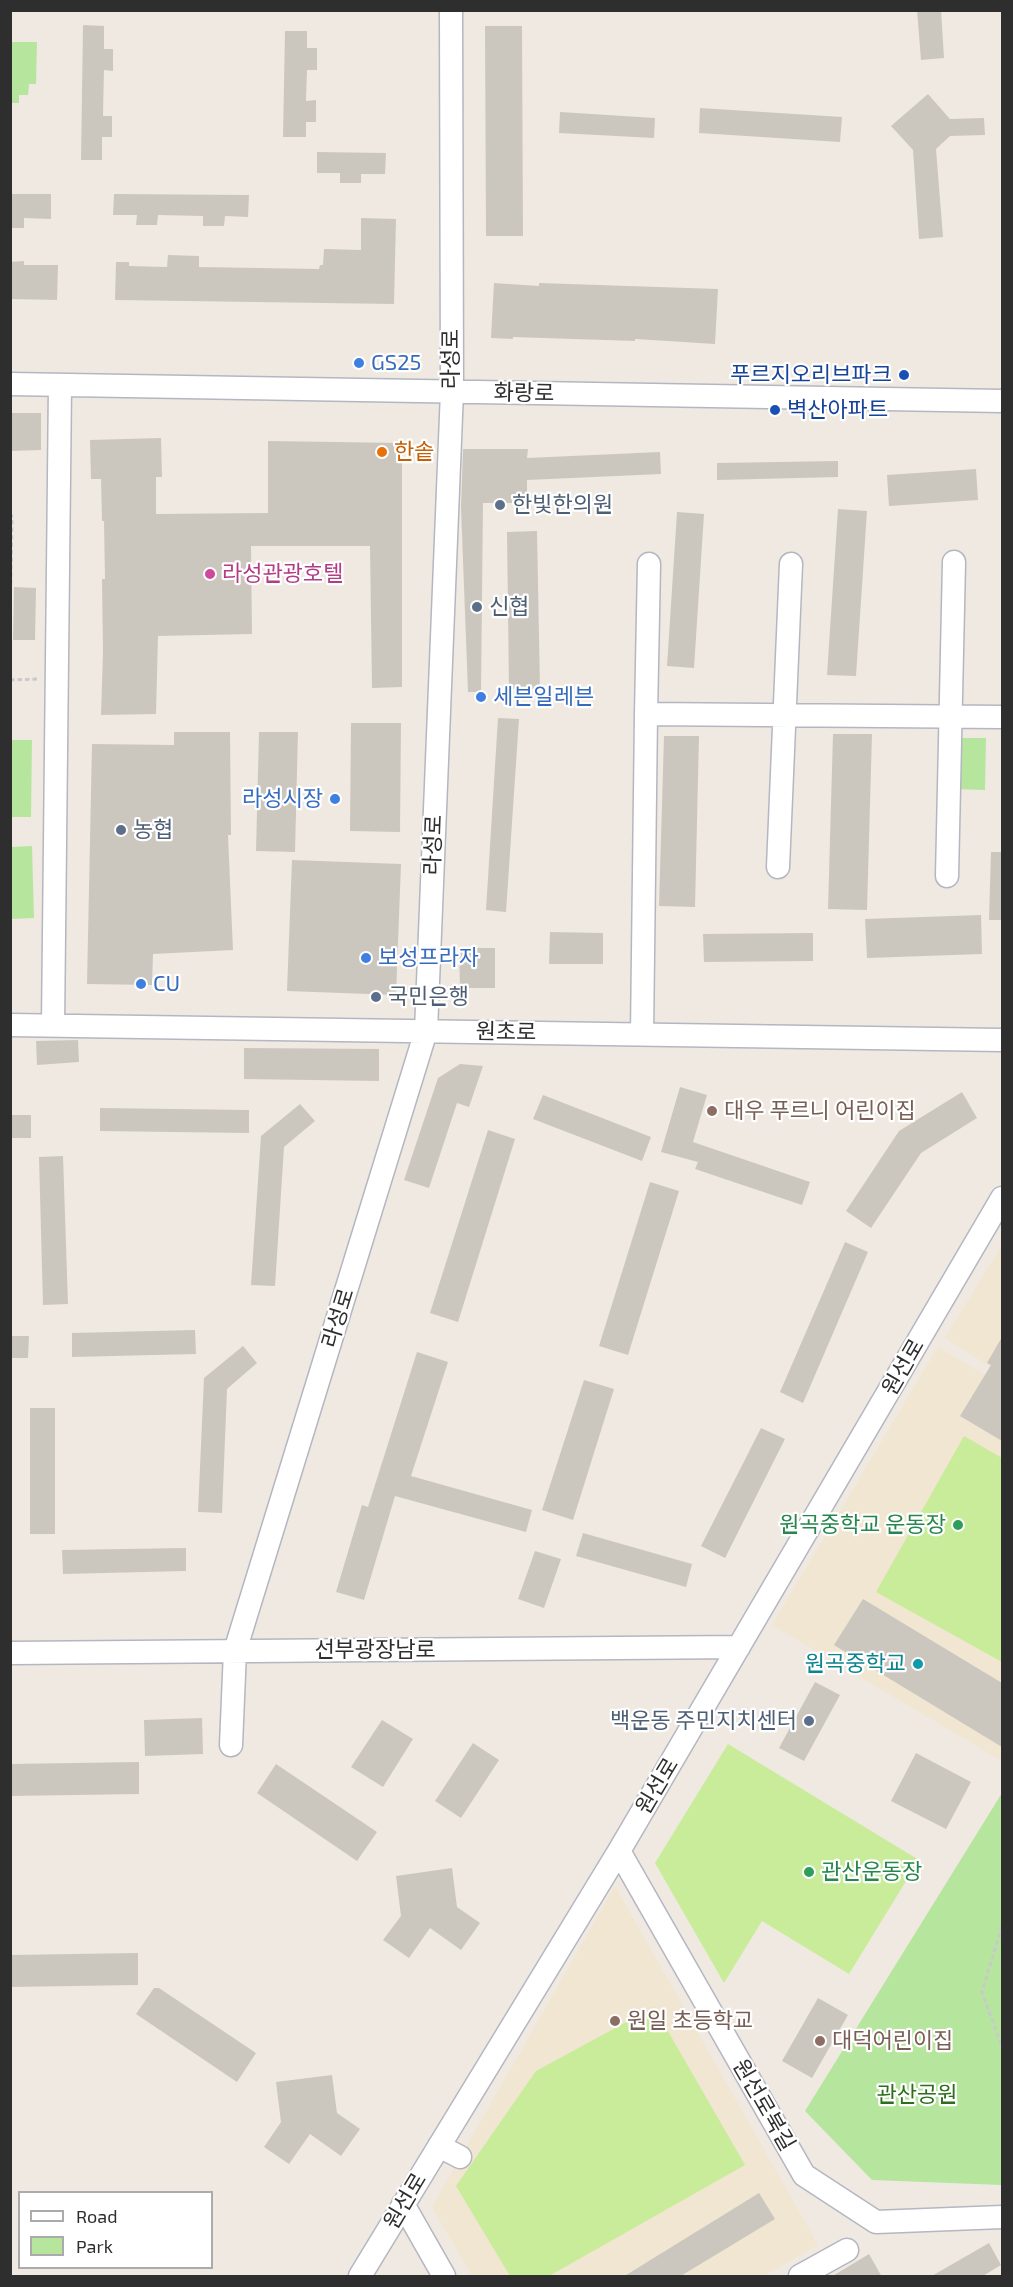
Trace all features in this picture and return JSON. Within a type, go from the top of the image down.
[{"type":"street","name":"라성로","points":[[231,1745],[236,1651],[426,1031],[452,392],[451,10]]},
{"type":"street","name":"화랑로","points":[[10,384],[1002,401]]},
{"type":"street","points":[[53,1025],[60,385]]},
{"type":"street","points":[[947,876],[954,562]]},
{"type":"street","points":[[642,1034],[649,564]]},
{"type":"street","points":[[778,867],[790,564]]},
{"type":"street","points":[[646,714],[1002,717]]},
{"type":"street","name":"원초로","points":[[10,1025],[1002,1040]]},
{"type":"street","name":"원선로","points":[[360,2277],[619,1851],[738,1647],[825,1519],[1002,1198]]},
{"type":"street","name":"선부광장남로","points":[[10,1653],[738,1647]]},
{"type":"street","name":"원선로북길","points":[[619,1851],[804,2175],[876,2222],[1002,2217]]},
{"type":"street","points":[[439,2146],[460,2157]]},
{"type":"street","points":[[403,2204],[444,2277]]},
{"type":"street","points":[[809,2265],[847,2250]]},
{"type":"path","points":[[10,513],[12,517],[10,628]]},
{"type":"path","points":[[10,680],[57,679]]},
{"type":"path","points":[[1002,1926],[982,1992],[1002,2047]]},
{"type":"shaded area","points":[[1002,1245],[1002,1374],[945,1338]]},
{"type":"shaded area","points":[[938,1347],[1002,1385],[1002,1761],[772,1625]]},
{"type":"shaded area","name":"원일 초등학교","points":[[615,1886],[818,2245],[764,2276],[472,2276],[432,2207]]},
{"type":"green space","points":[[11,42],[37,42],[36,84],[29,84],[28,95],[19,95],[19,103],[11,103]]},
{"type":"green space","points":[[955,738],[986,738],[985,790],[954,789]]},
{"type":"green space","points":[[11,740],[32,740],[31,817],[11,817]]},
{"type":"green space","points":[[32,846],[34,918],[11,919],[11,847]]},
{"type":"green space","name":"원곡중학교 운동장","points":[[964,1436],[1002,1458],[1002,1662],[876,1592]]},
{"type":"green space","points":[[728,1744],[919,1860],[849,1974],[762,1921],[724,1983],[655,1863]]},
{"type":"green space","name":"관산공원","points":[[1002,1793],[1002,2185],[872,2180],[805,2111]]},
{"type":"green space","points":[[654,2007],[745,2165],[549,2276],[510,2276],[456,2186],[536,2071]]},
{"type":"building","points":[[917,10],[941,10],[944,58],[921,60]]},
{"type":"building","points":[[83,25],[104,26],[104,49],[113,49],[113,71],[104,70],[103,116],[112,116],[112,137],[102,137],[102,160],[81,160]]},
{"type":"building","points":[[485,26],[522,26],[523,236],[486,236]]},
{"type":"building","points":[[285,31],[307,31],[307,48],[317,48],[317,70],[307,70],[306,101],[316,100],[316,122],[306,122],[306,137],[283,137]]},
{"type":"building","points":[[928,94],[950,119],[984,118],[985,135],[950,136],[936,149],[943,237],[919,239],[913,150],[891,126]]},
{"type":"building","points":[[700,108],[842,117],[840,142],[699,133]]},
{"type":"building","points":[[560,112],[655,118],[654,138],[559,133]]},
{"type":"building","points":[[317,152],[386,153],[385,174],[361,174],[361,183],[340,183],[340,173],[317,173]]},
{"type":"building","points":[[10,194],[51,194],[51,219],[24,218],[24,228],[10,228]]},
{"type":"building","points":[[114,194],[249,195],[248,217],[225,216],[224,226],[203,226],[203,216],[158,215],[157,225],[136,225],[137,215],[113,215]]},
{"type":"building","points":[[361,218],[396,219],[394,304],[115,300],[116,262],[129,262],[129,266],[167,267],[168,255],[199,256],[199,267],[319,269],[320,265],[323,265],[324,249],[361,250]]},
{"type":"building","points":[[24,261],[24,265],[58,265],[57,300],[10,299],[10,262]]},
{"type":"building","points":[[494,283],[718,289],[715,344],[635,339],[635,341],[491,338]]},
{"type":"building","points":[[10,413],[41,413],[41,450],[10,451]]},
{"type":"building","points":[[161,438],[162,477],[156,477],[156,514],[268,513],[268,441],[402,443],[402,687],[372,688],[370,546],[251,546],[252,634],[158,636],[156,714],[101,715],[102,579],[105,579],[104,521],[102,521],[101,479],[91,479],[90,440]]},
{"type":"building","points":[[463,449],[528,449],[527,458],[660,452],[661,474],[527,480],[527,503],[483,503],[481,692],[468,692],[461,507]]},
{"type":"building","points":[[838,461],[838,477],[717,480],[717,463]]},
{"type":"building","points":[[976,469],[978,500],[889,506],[887,475]]},
{"type":"building","points":[[838,509],[867,511],[856,676],[827,675]]},
{"type":"building","points":[[677,512],[704,514],[694,668],[667,666]]},
{"type":"building","points":[[537,531],[540,689],[509,689],[507,532]]},
{"type":"building","points":[[14,587],[36,588],[35,640],[13,640]]},
{"type":"building","points":[[498,718],[519,719],[506,912],[486,910]]},
{"type":"building","points":[[351,723],[401,723],[400,832],[350,831]]},
{"type":"building","points":[[174,732],[230,732],[231,835],[228,835],[233,950],[153,954],[152,985],[87,984],[92,744],[174,745]]},
{"type":"building","points":[[259,732],[298,732],[295,852],[256,851]]},
{"type":"building","points":[[833,734],[872,734],[867,910],[828,909]]},
{"type":"building","points":[[664,736],[699,736],[695,907],[659,906]]},
{"type":"building","points":[[991,852],[1002,852],[1002,920],[989,920]]},
{"type":"building","points":[[292,860],[401,864],[396,995],[287,991]]},
{"type":"building","points":[[981,915],[982,954],[867,958],[865,919]]},
{"type":"building","points":[[550,932],[603,933],[603,964],[549,964]]},
{"type":"building","points":[[813,933],[813,961],[704,962],[703,934]]},
{"type":"building","points":[[459,948],[495,948],[495,988],[460,988]]},
{"type":"building","points":[[78,1040],[79,1062],[37,1065],[36,1041]]},
{"type":"building","points":[[244,1048],[379,1049],[379,1081],[244,1079]]},
{"type":"building","points":[[460,1064],[483,1066],[469,1107],[457,1103],[429,1188],[404,1180],[438,1078]]},
{"type":"building","points":[[680,1087],[707,1095],[693,1142],[810,1182],[802,1205],[695,1169],[698,1162],[661,1152]]},
{"type":"building","points":[[962,1092],[977,1118],[921,1153],[871,1228],[846,1211],[899,1131]]},
{"type":"building","points":[[543,1095],[651,1137],[642,1161],[533,1119]]},
{"type":"building","points":[[300,1104],[315,1121],[284,1147],[275,1286],[251,1285],[261,1136]]},
{"type":"building","points":[[100,1108],[249,1110],[249,1133],[100,1131]]},
{"type":"building","points":[[10,1115],[31,1115],[31,1138],[10,1138]]},
{"type":"building","points":[[488,1130],[515,1139],[458,1322],[430,1313]]},
{"type":"building","points":[[63,1156],[68,1304],[43,1305],[39,1157]]},
{"type":"building","points":[[650,1182],[679,1191],[628,1355],[599,1346]]},
{"type":"building","points":[[845,1242],[868,1252],[803,1403],[780,1392]]},
{"type":"building","points":[[195,1330],[196,1354],[72,1357],[72,1333]]},
{"type":"building","points":[[10,1336],[29,1336],[28,1358],[10,1358]]},
{"type":"building","points":[[1002,1337],[1002,1441],[960,1416],[991,1365],[987,1363]]},
{"type":"building","points":[[243,1346],[257,1363],[227,1389],[222,1513],[198,1512],[204,1378]]},
{"type":"building","points":[[417,1352],[448,1362],[411,1476],[532,1510],[526,1532],[395,1496],[364,1600],[336,1592],[362,1505],[368,1507]]},
{"type":"building","points":[[584,1380],[614,1389],[573,1520],[542,1510]]},
{"type":"building","points":[[30,1408],[55,1408],[55,1534],[30,1534]]},
{"type":"building","points":[[761,1428],[785,1439],[725,1558],[701,1546]]},
{"type":"building","points":[[583,1533],[692,1564],[686,1587],[576,1556]]},
{"type":"building","points":[[186,1548],[186,1571],[63,1574],[62,1550]]},
{"type":"building","points":[[535,1551],[561,1559],[544,1608],[518,1599]]},
{"type":"building","name":"원곡중학교","points":[[863,1599],[1002,1683],[1002,1747],[834,1645]]},
{"type":"building","name":"백운동 주민지치센터","points":[[815,1682],[840,1695],[804,1761],[779,1748]]},
{"type":"building","points":[[202,1718],[203,1754],[145,1756],[144,1720]]},
{"type":"building","points":[[382,1720],[413,1739],[383,1787],[351,1767]]},
{"type":"building","points":[[473,1743],[499,1760],[461,1818],[435,1801]]},
{"type":"building","points":[[916,1753],[971,1782],[946,1829],[891,1801]]},
{"type":"building","points":[[139,1762],[139,1794],[10,1796],[10,1764]]},
{"type":"building","points":[[276,1764],[377,1832],[357,1861],[257,1793]]},
{"type":"building","points":[[452,1868],[457,1907],[480,1923],[461,1950],[430,1928],[409,1958],[383,1940],[401,1916],[396,1876]]},
{"type":"building","points":[[138,1953],[138,1985],[10,1987],[10,1955]]},
{"type":"building","points":[[154,1988],[159,1988],[256,2053],[237,2082],[136,2014]]},
{"type":"building","points":[[818,1998],[848,2015],[812,2078],[782,2061]]},
{"type":"building","points":[[332,2075],[337,2113],[360,2129],[341,2156],[310,2134],[289,2164],[264,2147],[281,2122],[276,2082]]},
{"type":"building","points":[[759,2193],[775,2219],[679,2277],[623,2277]]},
{"type":"building","points":[[989,2243],[1001,2265],[981,2277],[930,2277]]},
{"type":"building","points":[[869,2254],[882,2277],[831,2277]]},
{"type":"place","name":"GS25","points":[[359,363]]},
{"type":"place","name":"푸르지오리브파크","points":[[904,375]]},
{"type":"place","name":"벽산아파트","points":[[775,410]]},
{"type":"place","name":"한솥","points":[[382,452]]},
{"type":"place","name":"한빛한의원","points":[[500,505]]},
{"type":"place","name":"라성관광호텔","points":[[210,574]]},
{"type":"place","name":"신협","points":[[477,607]]},
{"type":"place","name":"세븐일레븐","points":[[481,697]]},
{"type":"place","name":"라성시장","points":[[335,799]]},
{"type":"place","name":"농협","points":[[121,830]]},
{"type":"place","name":"보성프라자","points":[[366,958]]},
{"type":"place","name":"CU","points":[[141,984]]},
{"type":"place","name":"국민은행","points":[[376,997]]},
{"type":"place","name":"대우 푸르니 어린이집","points":[[712,1111]]},
{"type":"place","name":"원곡중학교 운동장","points":[[958,1525]]},
{"type":"place","name":"원곡중학교","points":[[918,1664]]},
{"type":"place","name":"백운동 주민지치센터","points":[[809,1721]]},
{"type":"place","name":"관산운동장","points":[[809,1872]]},
{"type":"place","name":"원일 초등학교","points":[[615,2021]]},
{"type":"place","name":"대덕어린이집","points":[[820,2041]]}]
